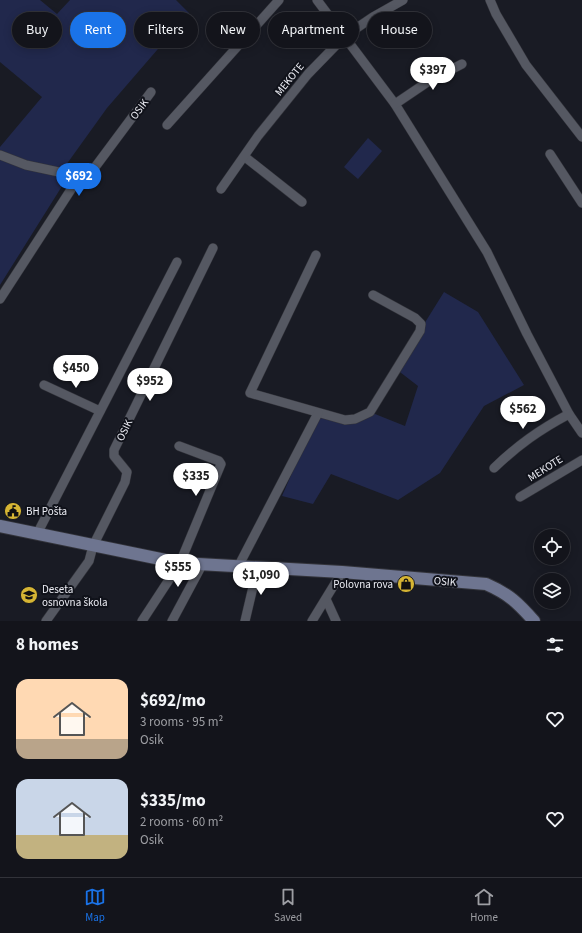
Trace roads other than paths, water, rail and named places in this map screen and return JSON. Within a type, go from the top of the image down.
[{"type":"main road","name":"OSIK","points":[[0,526],[180,563],[342,572],[486,584],[500,590],[514,600],[534,621]]},
{"type":"street","points":[[167,125],[279,0]]},
{"type":"street","points":[[318,0],[327,12]]},
{"type":"street","name":"MEKOTE","points":[[359,26],[372,17],[403,0]]},
{"type":"street","points":[[490,0],[496,14],[526,65],[582,137]]},
{"type":"street","name":"MEKOTE","points":[[221,189],[245,157],[258,136],[308,74],[334,48]]},
{"type":"street","points":[[355,48],[395,104],[487,252],[527,334],[569,414],[582,433]]},
{"type":"street","points":[[395,104],[429,81],[462,64]]},
{"type":"street","name":"OSIK","points":[[0,299],[72,188],[87,178],[151,92]]},
{"type":"street","points":[[0,154],[26,165],[87,178]]},
{"type":"street","points":[[550,154],[582,203]]},
{"type":"street","points":[[245,157],[302,202]]},
{"type":"street","name":"OSIK","points":[[46,621],[89,560],[93,546],[125,482],[127,475],[125,469],[114,456],[114,450],[213,248]]},
{"type":"street","points":[[316,255],[250,393],[345,420],[355,419],[370,412],[420,331],[420,324],[415,318],[373,295]]},
{"type":"street","points":[[37,534],[177,262]]},
{"type":"street","points":[[44,385],[100,411]]},
{"type":"street","points":[[239,566],[318,413]]},
{"type":"street","points":[[494,468],[513,450],[540,430],[569,414]]},
{"type":"street","points":[[142,621],[180,563],[221,464],[220,460],[179,446]]},
{"type":"street","name":"MEKOTE","points":[[520,497],[582,460]]},
{"type":"street","points":[[172,621],[202,565]]},
{"type":"street","points":[[245,621],[253,587],[255,567]]},
{"type":"street","points":[[312,621],[342,572]]},
{"type":"street","points":[[326,599],[336,621]]},
{"type":"place","name":"BH Pošta","points":[[13,511]]},
{"type":"place","name":"Polovna rova","points":[[406,584]]},
{"type":"place","name":"Deseta osnovna škola","points":[[29,595]]}]
